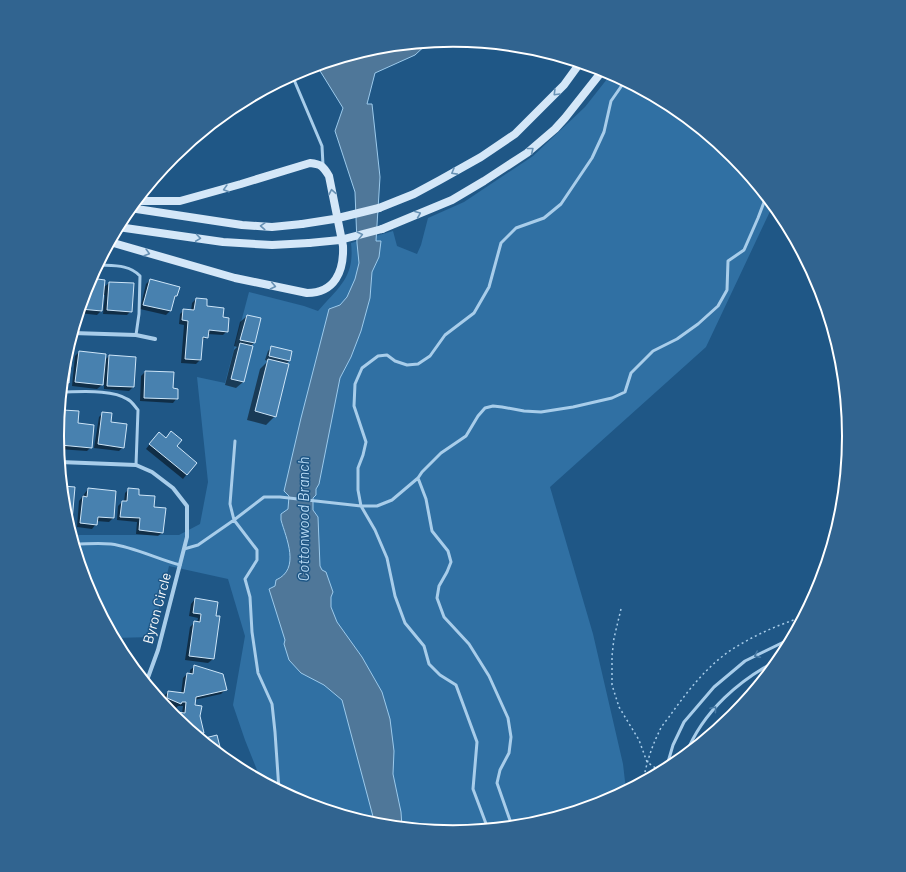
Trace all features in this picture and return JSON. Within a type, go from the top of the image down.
[{"type":"main road","points":[[137,209],[242,225],[272,227],[334,219],[379,208],[414,194],[440,180],[481,157],[515,134],[564,85],[577,68]]},
{"type":"main road","points":[[124,229],[223,242],[272,245],[340,240],[382,229],[452,200],[527,153],[555,129],[598,76]]},
{"type":"main road","points":[[115,243],[235,278],[308,293],[317,293],[330,287],[341,268],[343,246],[329,176],[323,166],[317,163],[310,163],[180,201],[143,201]]},
{"type":"street","points":[[78,332],[136,335],[154,339]]},
{"type":"street","points":[[65,462],[136,465]]},
{"type":"street","name":"Byron Circle","points":[[136,465],[152,472],[174,488],[187,506],[187,537],[158,650],[148,677]]},
{"type":"lane","points":[[295,81],[322,146],[323,166]]},
{"type":"lane","points":[[486,823],[473,789],[477,742],[456,685],[440,675],[429,664],[424,646],[405,623],[395,596],[387,558],[375,530],[361,506],[358,490],[358,468],[366,442],[354,406],[355,384],[362,368],[378,356],[387,355],[395,362],[407,365],[418,364],[430,356],[445,335],[474,313],[489,287],[501,243],[516,228],[544,218],[561,204],[592,158],[604,132],[611,101],[622,86]]},
{"type":"lane","points":[[184,549],[198,545],[264,497],[280,497],[361,506],[377,506],[392,500],[418,478],[441,453],[466,436],[478,416],[485,408],[502,406],[524,411],[541,412],[612,398],[625,392],[631,373],[653,351],[677,339],[698,324],[718,306],[727,290],[728,261],[744,250],[764,202]]},
{"type":"lane","points":[[103,266],[126,267],[135,271],[140,276],[139,314],[136,335]]},
{"type":"lane","points":[[66,392],[117,394],[128,399],[138,410],[136,465]]},
{"type":"lane","points":[[235,441],[230,504],[234,520],[257,550],[257,560],[245,579],[250,597],[252,632],[258,673],[272,704],[278,784]]},
{"type":"lane","points":[[418,478],[426,499],[432,531],[448,551],[451,562],[439,586],[437,598],[444,617],[469,644],[489,676],[508,718],[511,737],[509,753],[500,770],[497,783],[510,821]]},
{"type":"lane","points":[[79,544],[112,544],[141,552],[159,560],[180,565]]},
{"type":"lane","points":[[669,759],[673,745],[684,722],[714,686],[745,661],[782,643]]},
{"type":"lane","points":[[690,745],[703,723],[722,699],[748,678],[766,668]]},
{"type":"path","points":[[621,609],[614,638],[612,656],[612,685],[619,707],[640,740],[647,762],[655,768]]},
{"type":"shaded area","points":[[607,79],[648,99],[690,127],[728,161],[762,199],[770,211],[706,347],[550,487],[593,634],[623,764],[625,785],[578,804],[529,818],[504,822],[453,825],[402,822],[377,818],[352,812],[304,795],[258,773],[245,740],[233,705],[245,636],[228,579],[169,566],[152,637],[121,638],[104,608],[94,585],[77,535],[179,535],[200,524],[208,482],[197,377],[225,383],[249,292],[318,311],[339,288],[348,273],[352,255],[351,243],[393,231],[397,246],[417,254],[428,218],[464,202],[533,156],[585,107]]},
{"type":"water","name":"Cottonwood Branch","points":[[422,48],[415,55],[375,73],[367,104],[372,104],[380,177],[376,241],[381,241],[379,257],[372,272],[370,298],[361,331],[351,357],[340,378],[319,484],[316,489],[316,495],[313,498],[313,510],[318,517],[320,566],[322,570],[326,572],[333,592],[331,597],[331,607],[337,622],[362,657],[382,692],[390,719],[394,751],[393,774],[402,822],[373,817],[342,700],[324,685],[301,673],[289,660],[284,644],[285,640],[269,589],[275,586],[276,580],[284,575],[288,569],[290,561],[290,553],[281,520],[281,514],[288,509],[289,496],[284,491],[329,309],[340,305],[347,297],[355,279],[359,263],[355,192],[335,131],[343,108],[320,71],[352,60],[377,54]]},
{"type":"building","points":[[97,279],[105,280],[102,311],[86,310]]},
{"type":"building","points":[[150,279],[180,287],[177,296],[175,296],[171,311],[143,305]]},
{"type":"building","points":[[109,282],[134,283],[132,312],[107,310]]},
{"type":"building","points":[[196,298],[207,299],[207,306],[224,308],[223,317],[229,318],[228,332],[209,330],[208,338],[203,337],[201,360],[185,359],[188,321],[182,320],[183,309],[194,310]]},
{"type":"building","points":[[247,315],[261,318],[255,343],[240,340]]},
{"type":"building","points":[[240,343],[253,346],[244,382],[231,379]]},
{"type":"building","points":[[271,346],[292,351],[290,361],[269,356]]},
{"type":"building","points":[[79,351],[106,354],[103,385],[75,382]]},
{"type":"building","points":[[109,355],[136,357],[134,387],[107,386]]},
{"type":"building","points":[[72,358],[69,383],[67,383]]},
{"type":"building","points":[[268,359],[289,364],[276,417],[255,411]]},
{"type":"building","points":[[145,371],[174,372],[173,388],[178,389],[178,399],[144,398]]},
{"type":"building","points":[[65,410],[79,411],[78,423],[94,425],[92,448],[64,445]]},
{"type":"building","points":[[102,412],[112,413],[111,422],[127,424],[124,448],[98,444]]},
{"type":"building","points":[[171,431],[182,440],[177,446],[197,463],[187,475],[149,444],[159,432],[166,438]]},
{"type":"building","points":[[67,486],[75,487],[72,517]]},
{"type":"building","points":[[88,488],[116,491],[114,518],[98,517],[97,525],[80,523],[83,496],[87,497]]},
{"type":"building","points":[[128,488],[139,489],[139,495],[155,496],[154,507],[166,508],[163,533],[139,530],[140,518],[120,517],[122,501],[127,501]]},
{"type":"building","points":[[195,598],[218,602],[216,616],[220,616],[214,659],[189,656],[194,621],[200,622],[201,614],[193,613]]},
{"type":"building","points":[[194,665],[223,674],[227,690],[196,697],[195,705],[202,706],[200,716],[203,733],[180,712],[185,713],[186,702],[182,702],[181,704],[167,698],[168,691],[184,693],[187,673],[193,674]]},
{"type":"building","points":[[217,735],[220,747],[216,745],[207,737]]}]
